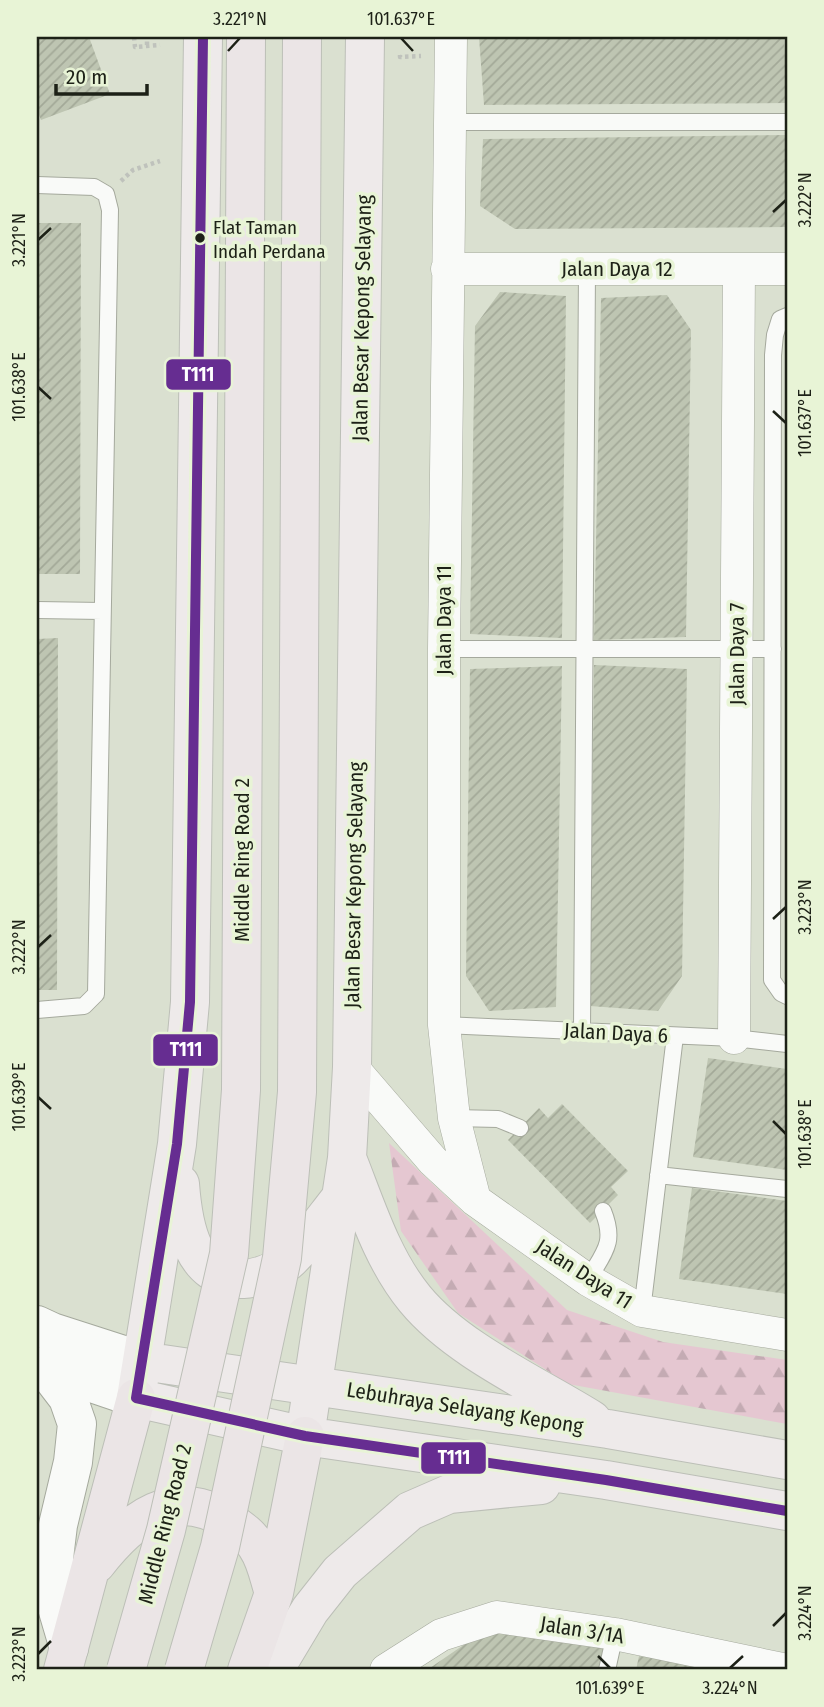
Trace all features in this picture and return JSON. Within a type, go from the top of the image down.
[{"type":"highway","name":"Middle Ring Road 2","points":[[126,1670],[166,1530],[229,1254],[242,1090],[246,37]]},
{"type":"highway","points":[[184,1670],[220,1547],[282,1258],[297,1092],[302,37]]},
{"type":"highway","points":[[66,1659],[136,1398]]},
{"type":"highway","points":[[247,1670],[274,1593],[305,1436]]},
{"type":"highway","points":[[90,1571],[113,1542],[133,1523],[159,1510],[193,1506],[214,1511],[240,1528],[257,1546],[274,1593]]},
{"type":"main road","points":[[203,37],[190,1002],[177,1144],[136,1398],[305,1436],[606,1480],[787,1511]]},
{"type":"main road","name":"Jalan Besar Kepong Selayang","points":[[305,1436],[347,1158],[383,42]]},
{"type":"main road","points":[[177,1144],[181,1203],[190,1239],[202,1265],[228,1279],[257,1278],[286,1263],[340,1198]]},
{"type":"main road","points":[[347,1158],[380,1241],[414,1298],[441,1325],[481,1354],[608,1429]]},
{"type":"main road","name":"Lebuhraya Selayang Kepong","points":[[142,1361],[608,1429],[787,1460]]},
{"type":"main road","points":[[274,1670],[310,1610],[340,1572],[410,1511],[449,1494],[606,1480]]},
{"type":"street","name":"Jalan Daya 11","points":[[451,37],[448,122],[443,1025],[454,1118],[475,1200]]},
{"type":"street","name":"Jalan Daya 12","points":[[447,269],[787,269]]},
{"type":"street","name":"Jalan Daya 7","points":[[734,1038],[739,269]]},
{"type":"street","name":"Jalan Daya 11","points":[[352,1067],[426,1153],[475,1200],[589,1280],[642,1311],[787,1335]]},
{"type":"street","points":[[37,1325],[142,1361]]},
{"type":"street","points":[[41,1366],[136,1398]]},
{"type":"street","points":[[41,1366],[68,1398],[77,1424],[73,1462],[58,1525],[54,1558],[56,1604],[66,1659]]},
{"type":"street","name":"Jalan 3/1A","points":[[386,1670],[441,1634],[497,1618],[615,1634],[787,1670]]},
{"type":"lane","points":[[448,122],[787,122]]},
{"type":"lane","points":[[37,185],[94,187],[106,194],[110,210],[96,994],[84,1006],[37,1010]]},
{"type":"lane","points":[[582,1031],[587,269]]},
{"type":"lane","points":[[787,316],[780,319],[773,355],[772,980],[781,993],[787,996]]},
{"type":"lane","points":[[37,611],[102,611]]},
{"type":"lane","points":[[444,649],[773,649]]},
{"type":"lane","name":"Jalan Daya 6","points":[[443,1025],[734,1038],[787,1044]]},
{"type":"lane","points":[[642,1311],[675,1036]]},
{"type":"lane","points":[[454,1118],[498,1119],[520,1128]]},
{"type":"lane","points":[[658,1175],[787,1189]]},
{"type":"lane","points":[[589,1280],[610,1241],[610,1228],[603,1210]]},
{"type":"lane","points":[[607,1670],[615,1634]]},
{"type":"path","points":[[135,37],[135,47],[160,45]]},
{"type":"path","points":[[147,37],[147,45]]},
{"type":"path","points":[[383,42],[400,57],[425,55]]},
{"type":"path","points":[[106,194],[133,170],[160,161]]},
{"type":"green space","points":[[389,1143],[567,1310],[663,1342],[787,1360],[787,1424],[568,1384],[458,1313],[401,1231]]},
{"type":"building","points":[[37,37],[89,37],[110,94],[41,120],[37,110]]},
{"type":"building","points":[[479,37],[784,37],[787,103],[484,105]]},
{"type":"building","points":[[787,135],[786,227],[515,229],[480,206],[483,139]]},
{"type":"building","points":[[37,223],[81,223],[80,574],[37,574]]},
{"type":"building","points":[[500,292],[566,296],[562,638],[470,634],[475,326]]},
{"type":"building","points":[[667,295],[691,330],[686,637],[594,640],[601,298]]},
{"type":"building","points":[[58,638],[57,990],[37,990],[37,639]]},
{"type":"building","points":[[594,665],[687,669],[682,976],[658,1011],[590,1006]]},
{"type":"building","points":[[562,666],[556,1007],[489,1011],[466,976],[470,669]]},
{"type":"building","points":[[708,1058],[787,1069],[787,1170],[693,1157]]},
{"type":"building","points":[[562,1104],[628,1171],[611,1187],[618,1195],[590,1223],[508,1140],[539,1108],[548,1118]]},
{"type":"building","points":[[692,1188],[787,1201],[787,1294],[679,1279]]},
{"type":"building","points":[[481,1633],[549,1637],[609,1650],[605,1670],[427,1670]]},
{"type":"building","points":[[639,1656],[724,1669],[724,1670],[636,1670]]},
{"type":"transit line","name":"T111","points":[[203,37],[190,1002],[177,1144],[136,1398],[305,1436],[606,1480],[787,1511]]},
{"type":"place","name":"Flat Taman Indah Perdana","points":[[200,238]]}]
